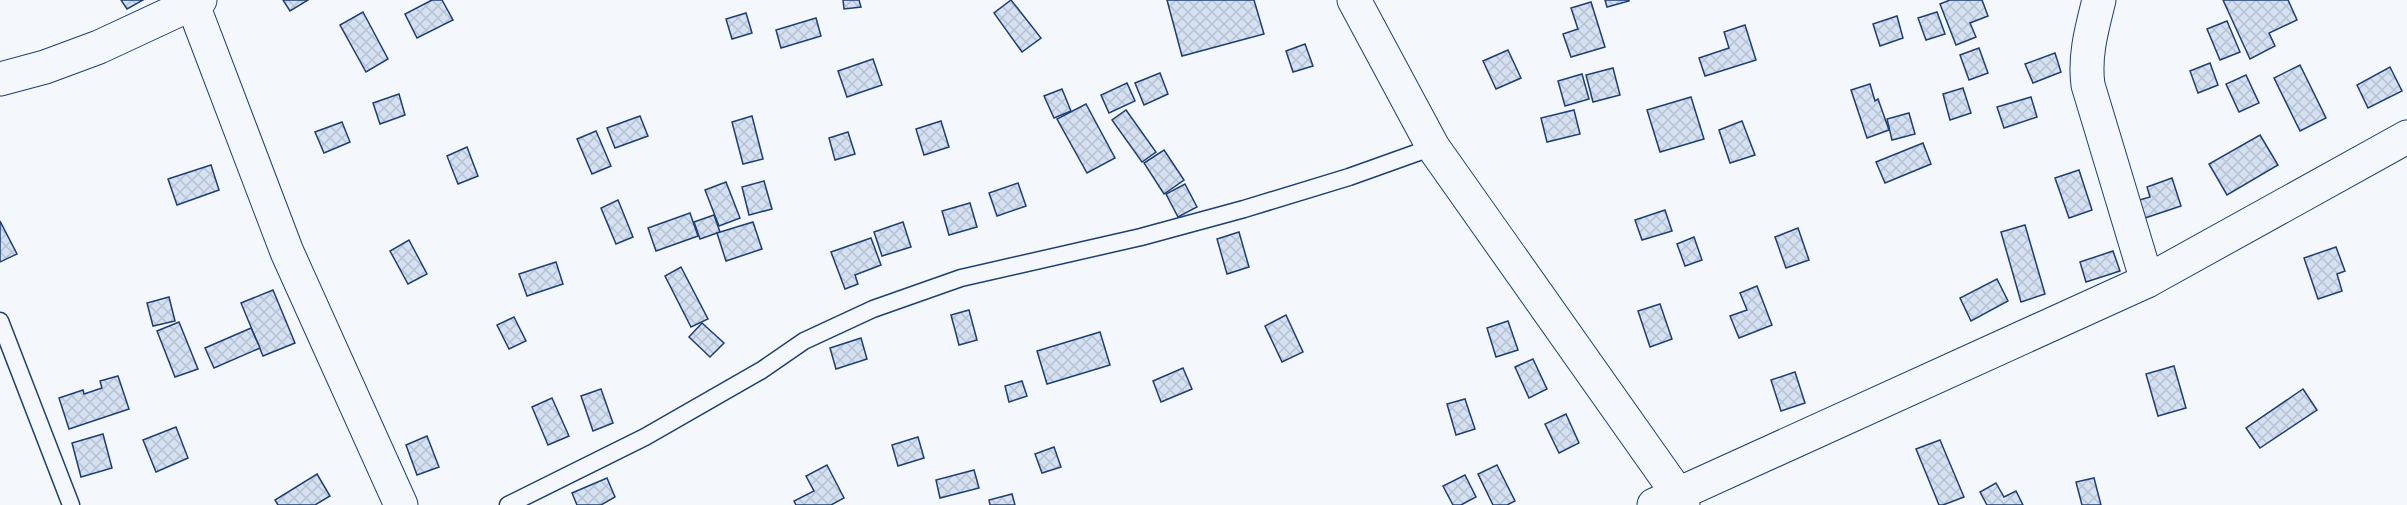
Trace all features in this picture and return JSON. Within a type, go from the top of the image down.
[{"type":"street","points":[[1354,0],[1434,147],[1672,501],[2147,281],[2407,137]]},
{"type":"street","points":[[2099,0],[2087,55],[2088,85],[2147,281]]},
{"type":"street","points":[[0,79],[99,47],[196,2],[287,252],[401,505]]},
{"type":"lane","points":[[508,505],[645,437],[762,370],[804,341],[873,309],[961,278],[1141,237],[1244,209],[1349,177],[1434,147]]},
{"type":"lane","points":[[0,321],[71,505]]},
{"type":"building","points":[[121,0],[143,0],[127,9]]},
{"type":"building","points":[[283,0],[308,0],[290,11]]},
{"type":"building","points":[[432,0],[442,0],[453,20],[417,38],[405,14]]},
{"type":"building","points":[[843,0],[859,0],[861,7],[844,9]]},
{"type":"building","points":[[1011,0],[1041,38],[1022,52],[994,13]]},
{"type":"building","points":[[1167,0],[1254,0],[1264,34],[1182,56]]},
{"type":"building","points":[[1605,0],[1629,0],[1629,1],[1607,7]]},
{"type":"building","points":[[1950,0],[1982,0],[1988,16],[1970,23],[1976,37],[1956,45],[1940,4]]},
{"type":"building","points":[[2223,0],[2288,0],[2297,20],[2269,33],[2275,46],[2250,59]]},
{"type":"building","points":[[1591,2],[1605,47],[1571,57],[1563,34],[1578,29],[1571,8]]},
{"type":"building","points":[[363,12],[388,59],[366,72],[340,25]]},
{"type":"building","points":[[1937,12],[1945,34],[1926,40],[1918,18]]},
{"type":"building","points":[[746,13],[752,33],[732,39],[726,19]]},
{"type":"building","points":[[1897,16],[1903,38],[1880,46],[1873,24]]},
{"type":"building","points":[[816,18],[821,36],[781,48],[776,30]]},
{"type":"building","points":[[2227,21],[2240,52],[2220,60],[2207,29]]},
{"type":"building","points":[[1745,25],[1756,60],[1705,76],[1699,58],[1729,48],[1724,32]]},
{"type":"building","points":[[1305,44],[1313,66],[1293,72],[1286,51]]},
{"type":"building","points":[[1979,48],[1988,73],[1969,80],[1960,55]]},
{"type":"building","points":[[1508,50],[1521,78],[1496,89],[1483,61]]},
{"type":"building","points":[[2055,53],[2061,72],[2033,83],[2025,64]]},
{"type":"building","points":[[873,59],[882,85],[847,97],[838,71]]},
{"type":"building","points":[[2210,63],[2218,85],[2198,93],[2190,71]]},
{"type":"building","points":[[2300,65],[2326,118],[2300,131],[2274,78]]},
{"type":"building","points":[[2390,67],[2402,91],[2368,108],[2357,85]]},
{"type":"building","points":[[1613,68],[1620,95],[1593,102],[1586,75]]},
{"type":"building","points":[[1160,73],[1168,94],[1144,105],[1135,83]]},
{"type":"building","points":[[1582,74],[1589,99],[1565,106],[1558,81]]},
{"type":"building","points":[[2246,75],[2259,103],[2239,112],[2226,84]]},
{"type":"building","points":[[1127,83],[1135,101],[1109,113],[1101,95]]},
{"type":"building","points":[[1870,84],[1875,101],[1878,99],[1889,130],[1867,138],[1851,90]]},
{"type":"building","points":[[1963,88],[1971,113],[1950,120],[1943,94]]},
{"type":"building","points":[[1062,89],[1071,111],[1054,118],[1044,96]]},
{"type":"building","points":[[399,94],[405,115],[380,124],[373,103]]},
{"type":"building","points":[[1691,97],[1704,139],[1660,152],[1647,110]]},
{"type":"building","points":[[2031,97],[2037,117],[2004,128],[1997,107]]},
{"type":"building","points":[[1086,104],[1115,158],[1087,173],[1057,119]]},
{"type":"building","points":[[1126,110],[1156,152],[1142,162],[1112,120]]},
{"type":"building","points":[[1574,110],[1580,134],[1547,142],[1541,118]]},
{"type":"building","points":[[1909,113],[1915,134],[1892,140],[1887,119]]},
{"type":"building","points":[[640,116],[648,136],[615,148],[607,128]]},
{"type":"building","points":[[752,116],[763,159],[743,164],[732,122]]},
{"type":"building","points":[[941,121],[949,147],[924,155],[916,129]]},
{"type":"building","points":[[1742,121],[1755,155],[1730,163],[1719,130]]},
{"type":"building","points":[[342,122],[350,142],[324,153],[315,132]]},
{"type":"building","points":[[596,131],[611,166],[592,174],[577,139]]},
{"type":"building","points":[[848,132],[855,154],[835,160],[829,138]]},
{"type":"building","points":[[2260,135],[2278,165],[2227,195],[2209,164]]},
{"type":"building","points":[[1923,143],[1931,164],[1885,183],[1876,162]]},
{"type":"building","points":[[467,147],[478,176],[458,184],[447,156]]},
{"type":"building","points":[[1164,150],[1184,180],[1164,194],[1144,163]]},
{"type":"building","points":[[211,165],[219,190],[177,205],[168,179]]},
{"type":"building","points":[[2079,170],[2092,210],[2069,218],[2055,178]]},
{"type":"building","points":[[2172,178],[2181,206],[2142,219],[2136,201],[2150,197],[2147,187]]},
{"type":"building","points":[[764,181],[772,209],[749,215],[742,187]]},
{"type":"building","points":[[726,182],[740,218],[719,226],[705,190]]},
{"type":"building","points":[[1018,183],[1026,206],[997,216],[989,193]]},
{"type":"building","points":[[1185,184],[1197,207],[1178,217],[1166,194]]},
{"type":"building","points":[[618,200],[633,237],[616,244],[601,208]]},
{"type":"building","points":[[970,203],[977,227],[949,235],[942,211]]},
{"type":"building","points":[[1665,210],[1672,231],[1642,240],[1635,220]]},
{"type":"building","points":[[690,213],[698,236],[656,251],[648,228]]},
{"type":"building","points":[[714,215],[720,232],[700,239],[694,222]]},
{"type":"building","points":[[0,221],[17,254],[0,262]]},
{"type":"building","points":[[753,222],[762,249],[726,261],[717,233]]},
{"type":"building","points":[[903,222],[911,247],[882,256],[874,232]]},
{"type":"building","points":[[2025,225],[2045,294],[2021,302],[2001,232]]},
{"type":"building","points":[[1798,228],[1809,260],[1786,268],[1775,237]]},
{"type":"building","points":[[1239,232],[1249,267],[1227,274],[1217,239]]},
{"type":"building","points":[[1694,237],[1702,260],[1685,266],[1677,244]]},
{"type":"building","points":[[871,238],[881,265],[855,275],[858,284],[845,289],[831,252]]},
{"type":"building","points":[[409,240],[427,274],[408,284],[390,251]]},
{"type":"building","points":[[2336,247],[2345,271],[2337,274],[2342,291],[2318,299],[2304,258]]},
{"type":"building","points":[[2113,251],[2120,271],[2086,282],[2080,262]]},
{"type":"building","points":[[556,262],[563,284],[527,296],[519,274]]},
{"type":"building","points":[[681,267],[708,319],[691,327],[665,276]]},
{"type":"building","points":[[1997,279],[2008,301],[1971,321],[1960,298]]},
{"type":"building","points":[[1757,286],[1772,325],[1739,338],[1730,316],[1747,310],[1740,293]]},
{"type":"building","points":[[273,290],[295,343],[263,356],[241,303]]},
{"type":"building","points":[[169,297],[175,321],[153,326],[147,303]]},
{"type":"building","points":[[1660,304],[1672,339],[1650,347],[1638,311]]},
{"type":"building","points":[[969,310],[977,340],[959,345],[951,315]]},
{"type":"building","points":[[1286,315],[1303,352],[1282,362],[1265,326]]},
{"type":"building","points":[[514,317],[526,341],[509,349],[497,325]]},
{"type":"building","points":[[1508,321],[1518,350],[1496,357],[1487,328]]},
{"type":"building","points":[[179,322],[198,369],[175,377],[157,331]]},
{"type":"building","points":[[702,323],[724,343],[710,357],[689,337]]},
{"type":"building","points":[[251,328],[260,348],[214,368],[205,348]]},
{"type":"building","points":[[1100,332],[1110,365],[1047,384],[1037,351]]},
{"type":"building","points":[[861,338],[867,359],[836,369],[830,348]]},
{"type":"building","points":[[1533,359],[1547,389],[1529,398],[1515,367]]},
{"type":"building","points":[[2174,366],[2186,408],[2158,416],[2146,374]]},
{"type":"building","points":[[1183,368],[1192,389],[1161,402],[1153,381]]},
{"type":"building","points":[[1795,372],[1805,403],[1781,411],[1771,380]]},
{"type":"building","points":[[118,376],[129,409],[69,429],[59,398],[83,390],[84,394],[102,388],[100,381]]},
{"type":"building","points":[[1022,381],[1027,396],[1009,402],[1005,386]]},
{"type":"building","points":[[601,389],[613,423],[593,431],[581,396]]},
{"type":"building","points":[[2303,389],[2317,410],[2260,448],[2246,428]]},
{"type":"building","points":[[552,398],[569,436],[548,445],[532,407]]},
{"type":"building","points":[[1465,399],[1475,429],[1456,435],[1447,404]]},
{"type":"building","points":[[1566,414],[1579,443],[1559,453],[1545,424]]},
{"type":"building","points":[[176,427],[188,458],[156,472],[143,440]]},
{"type":"building","points":[[103,434],[112,468],[81,477],[72,443]]},
{"type":"building","points":[[427,436],[439,467],[417,475],[406,445]]},
{"type":"building","points":[[918,437],[924,458],[898,466],[892,445]]},
{"type":"building","points":[[1940,440],[1964,497],[1943,505],[1939,505],[1916,449]]},
{"type":"building","points":[[1054,447],[1061,467],[1042,473],[1035,454]]},
{"type":"building","points":[[827,465],[844,498],[831,505],[796,505],[794,501],[814,491],[806,476]]},
{"type":"building","points":[[1497,465],[1515,501],[1507,505],[1493,505],[1478,474]]},
{"type":"building","points":[[974,470],[979,488],[940,498],[936,480]]},
{"type":"building","points":[[317,474],[330,496],[315,505],[278,505],[275,500]]},
{"type":"building","points":[[1465,475],[1476,497],[1461,505],[1453,505],[1443,486]]},
{"type":"building","points":[[607,478],[615,497],[601,505],[577,505],[572,493]]},
{"type":"building","points":[[2094,478],[2101,505],[2082,505],[2076,482]]},
{"type":"building","points":[[1996,483],[2004,497],[2016,491],[2023,505],[1987,505],[1980,492]]},
{"type":"building","points":[[1012,494],[1015,505],[990,505],[989,500]]}]
